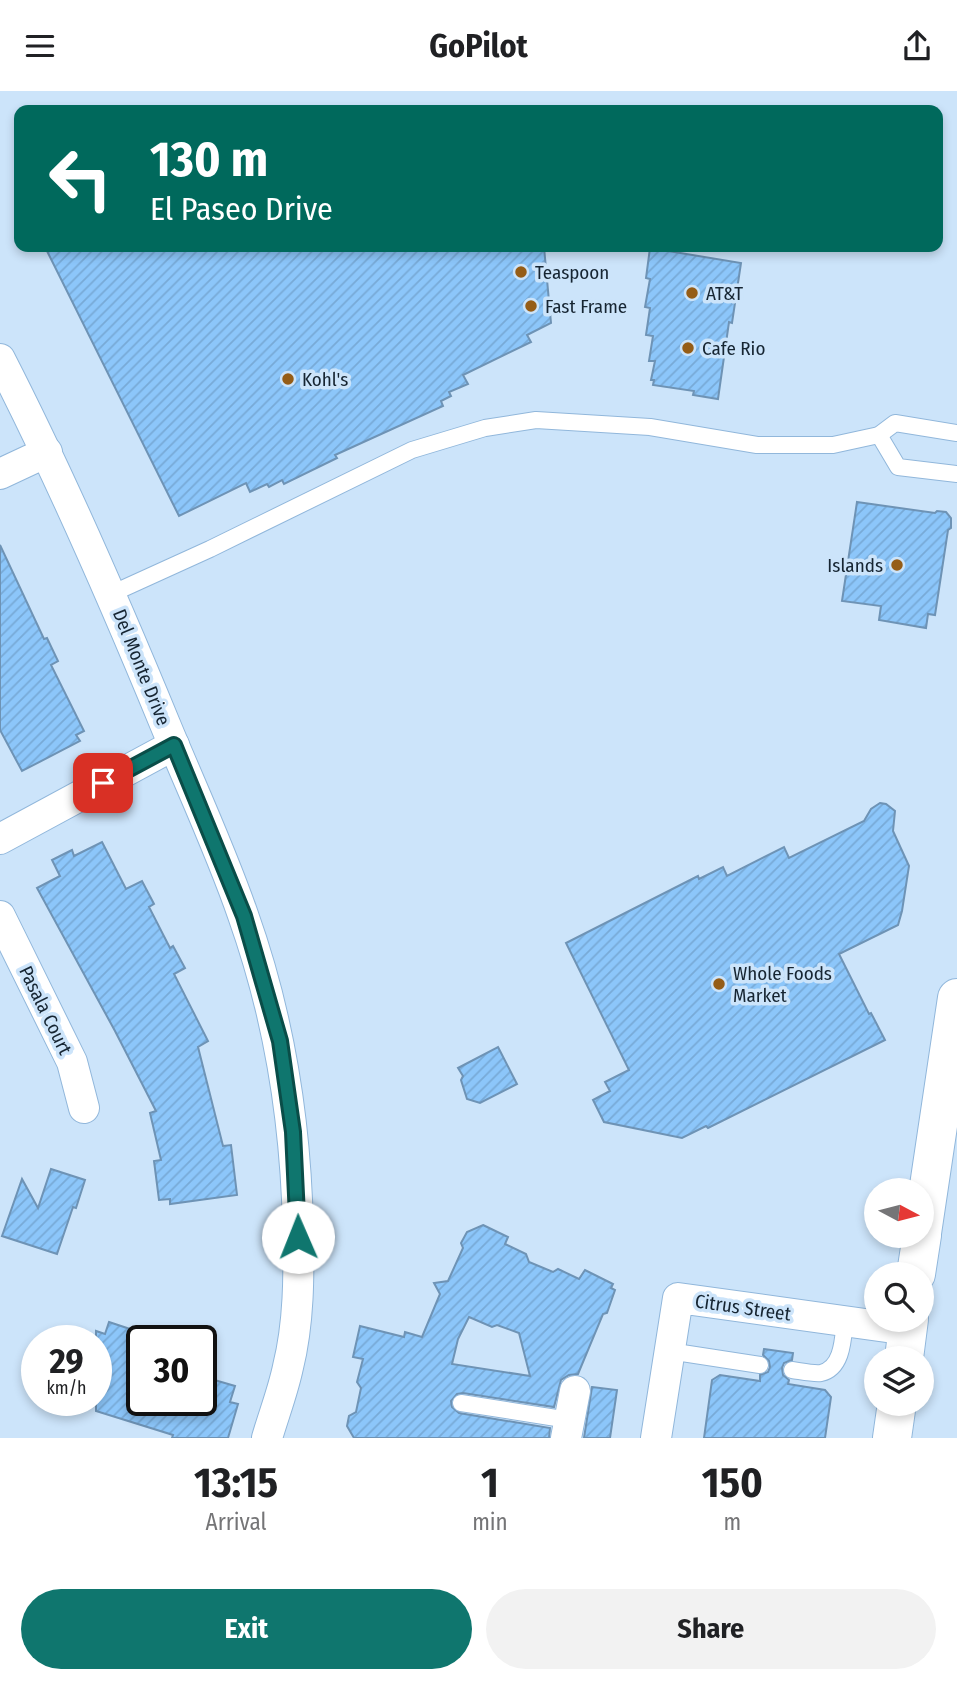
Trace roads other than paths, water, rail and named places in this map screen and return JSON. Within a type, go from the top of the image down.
[{"type":"main road","points":[[930,1178],[957,998]]},
{"type":"main road","points":[[892,1438],[895,1416]]},
{"type":"street","name":"Del Monte Drive","points":[[0,359],[47,452],[111,594],[174,745],[244,916],[280,1041],[293,1132],[298,1222],[296,1306],[289,1365],[267,1438]]},
{"type":"street","points":[[0,474],[47,452]]},
{"type":"street","points":[[0,839],[174,745]]},
{"type":"street","name":"Pasala Court","points":[[0,916],[72,1062],[84,1108]]},
{"type":"street","name":"Citrus Street","points":[[656,1438],[678,1298],[845,1320],[907,1336]]},
{"type":"lane","points":[[111,594],[210,549],[412,450],[485,428],[536,421],[650,427],[757,445],[833,445],[879,435],[895,423],[957,433]]},
{"type":"lane","points":[[879,435],[898,467],[957,474]]},
{"type":"lane","points":[[792,1370],[821,1373],[835,1364],[842,1348],[845,1320]]},
{"type":"lane","points":[[670,1351],[760,1365]]},
{"type":"lane","points":[[461,1403],[570,1416]]},
{"type":"place","name":"Teaspoon","points":[[521,272]]},
{"type":"place","name":"AT&T","points":[[692,293]]},
{"type":"place","name":"Fast Frame","points":[[531,306]]},
{"type":"place","name":"Cafe Rio","points":[[688,348]]},
{"type":"place","name":"Kohl's","points":[[288,379]]},
{"type":"place","name":"Islands","points":[[897,565]]},
{"type":"place","name":"Whole Foods Market","points":[[719,984]]}]
